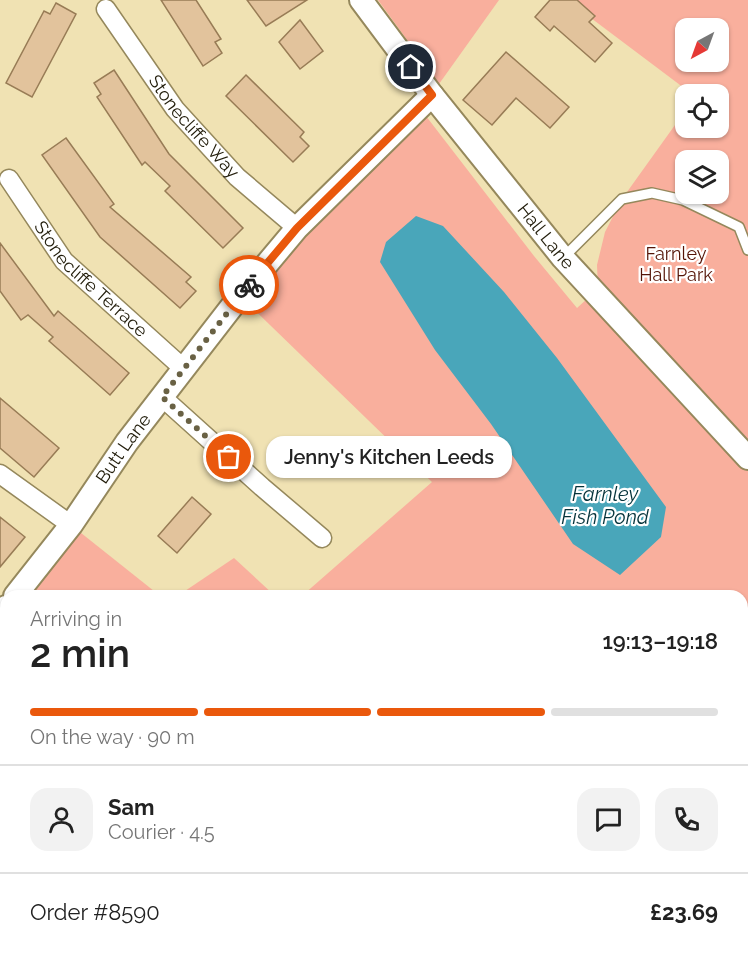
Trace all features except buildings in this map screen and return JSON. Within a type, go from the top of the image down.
[{"type":"street","name":"Hall Lane","points":[[361,0],[432,95],[563,258],[748,458]]},
{"type":"street","name":"Stonecliffe Way","points":[[106,9],[175,109],[237,177],[297,228]]},
{"type":"street","name":"Butt Lane","points":[[20,590],[71,525],[127,442],[240,296],[297,228],[432,95]]},
{"type":"street","name":"Stonecliffe Terrace","points":[[9,179],[64,261],[184,369]]},
{"type":"street","points":[[162,397],[322,538]]},
{"type":"street","points":[[0,474],[71,525]]},
{"type":"lane","points":[[563,258],[622,199],[652,193],[683,200],[743,227],[748,250]]},
{"type":"green space","points":[[378,0],[499,0],[439,84]]},
{"type":"green space","name":"Farnley Hall Park","points":[[567,0],[748,0],[748,590],[309,590],[432,482],[240,296],[419,107],[577,308],[598,289],[597,265],[605,232],[622,199],[675,125],[675,138],[729,138],[729,84],[679,84]]},
{"type":"green space","points":[[71,525],[153,590],[20,590]]},
{"type":"green space","points":[[234,558],[269,590],[186,590]]},
{"type":"water","name":"Farnley Fish Pond","points":[[416,216],[443,226],[504,292],[557,358],[666,507],[661,537],[620,575],[573,544],[491,424],[435,350],[380,262],[386,242]]},
{"type":"way so far","points":[[229,457],[162,397],[249,285]]},
{"type":"place","name":"Jenny's Kitchen Leeds","points":[[229,457]]},
{"type":"route","points":[[249,285],[297,228],[432,95],[411,67]]}]
